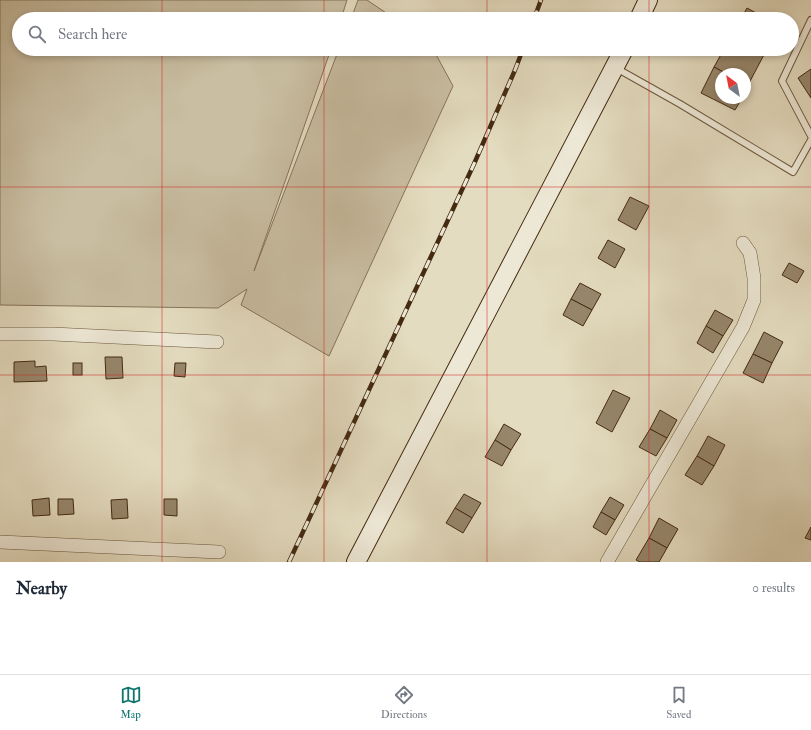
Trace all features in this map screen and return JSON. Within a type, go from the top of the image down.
[{"type":"main road","points":[[642,12],[648,0]]},
{"type":"main road","points":[[356,562],[620,56]]},
{"type":"street","points":[[607,562],[743,327],[754,300],[754,278],[750,253],[743,243]]},
{"type":"street","points":[[0,334],[53,334],[217,342]]},
{"type":"street","points":[[0,542],[219,552]]},
{"type":"lane","points":[[799,45],[811,20]]},
{"type":"lane","points":[[794,56],[782,81],[811,136]]},
{"type":"lane","points":[[614,68],[680,104],[793,172],[811,140]]},
{"type":"shaded area","points":[[0,0],[347,0],[343,12],[12,12],[12,56],[329,56],[254,271],[336,56],[437,56],[453,86],[329,356],[241,305],[247,289],[218,308],[0,305]]},
{"type":"shaded area","points":[[358,0],[367,0],[385,12],[354,12]]},
{"type":"building","points":[[747,8],[754,12],[745,12]]},
{"type":"building","points":[[720,56],[763,56],[751,79],[751,68],[714,67]]},
{"type":"building","points":[[714,67],[716,68],[715,100],[701,93]]},
{"type":"building","points":[[811,69],[811,98],[798,78]]},
{"type":"building","points":[[723,104],[738,104],[735,110]]},
{"type":"building","points":[[630,197],[649,206],[636,230],[618,220]]},
{"type":"building","points":[[608,240],[625,249],[615,268],[598,258]]},
{"type":"building","points":[[789,263],[804,271],[797,283],[782,275]]},
{"type":"building","points":[[580,283],[601,294],[592,310],[571,299]]},
{"type":"building","points":[[571,299],[592,310],[583,326],[563,315]]},
{"type":"building","points":[[715,310],[733,320],[723,336],[706,326]]},
{"type":"building","points":[[706,326],[723,336],[713,353],[697,343]]},
{"type":"building","points":[[764,332],[783,342],[772,363],[753,354]]},
{"type":"building","points":[[753,354],[772,363],[763,383],[743,373]]},
{"type":"building","points":[[105,357],[122,357],[123,378],[106,379]]},
{"type":"building","points":[[35,361],[35,367],[46,366],[47,381],[14,382],[14,362]]},
{"type":"building","points":[[73,363],[82,363],[82,375],[73,375]]},
{"type":"building","points":[[175,363],[186,363],[185,377],[174,376]]},
{"type":"building","points":[[613,390],[630,398],[612,432],[596,423]]},
{"type":"building","points":[[660,410],[677,420],[667,438],[650,429]]},
{"type":"building","points":[[504,424],[521,434],[511,450],[495,440]]},
{"type":"building","points":[[650,429],[667,438],[656,456],[639,447]]},
{"type":"building","points":[[708,436],[725,445],[714,466],[697,456]]},
{"type":"building","points":[[495,440],[511,450],[502,466],[485,457]]},
{"type":"building","points":[[697,456],[714,466],[702,485],[685,475]]},
{"type":"building","points":[[464,494],[481,503],[472,518],[455,508]]},
{"type":"building","points":[[610,497],[624,505],[615,520],[601,512]]},
{"type":"building","points":[[49,498],[50,515],[33,516],[32,500]]},
{"type":"building","points":[[58,499],[73,499],[74,514],[58,515]]},
{"type":"building","points":[[127,499],[128,518],[112,519],[111,500]]},
{"type":"building","points":[[164,499],[177,499],[177,516],[164,515]]},
{"type":"building","points":[[455,508],[472,518],[463,533],[446,523]]},
{"type":"building","points":[[601,512],[615,520],[606,535],[593,527]]},
{"type":"building","points":[[659,518],[678,529],[667,548],[649,538]]},
{"type":"building","points":[[811,527],[811,540],[805,538]]},
{"type":"building","points":[[649,538],[667,548],[659,562],[640,562],[636,560]]},
{"type":"railway","points":[[537,12],[541,0]]},
{"type":"railway","points":[[289,562],[474,164],[520,56]]}]
